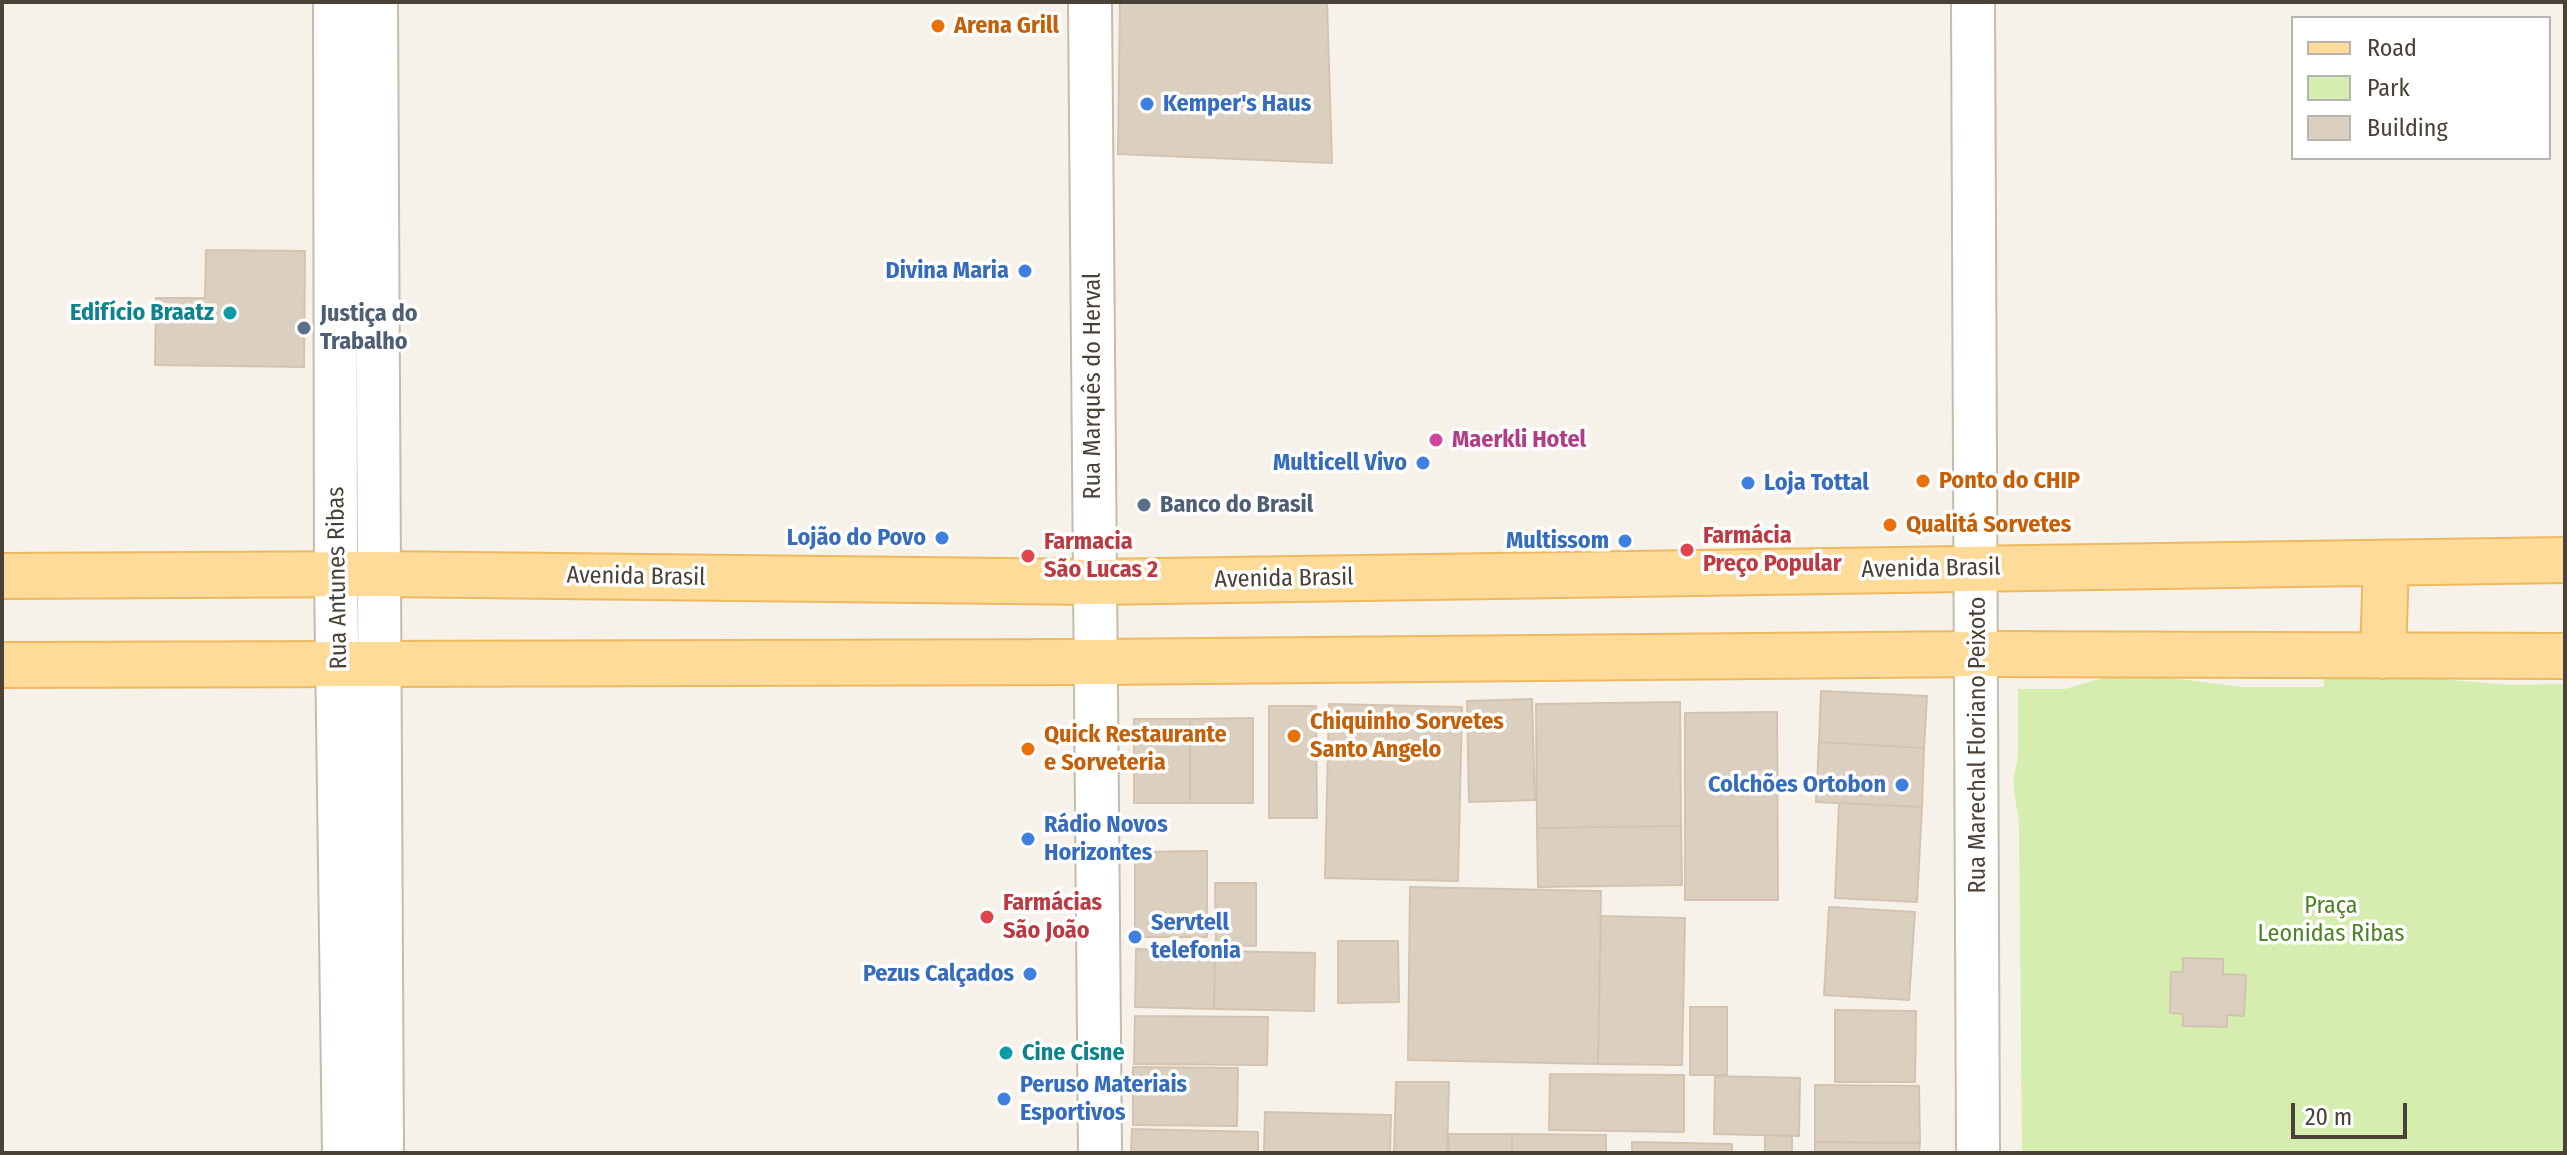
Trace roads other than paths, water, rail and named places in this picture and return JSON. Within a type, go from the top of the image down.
[{"type":"main road","name":"Avenida Brasil","points":[[2,576],[380,574],[1095,582],[2565,560]]},
{"type":"main road","points":[[2383,656],[2386,563]]},
{"type":"main road","points":[[2,665],[1096,662],[1978,654],[2565,656]]},
{"type":"street","name":"Rua Antunes Ribas","points":[[335,2],[336,575],[359,664]]},
{"type":"street","name":"Rua Antunes Ribas","points":[[363,1139],[359,664],[380,574],[376,2]]},
{"type":"street","name":"Rua Marquês do Herval","points":[[1090,2],[1100,1153]]},
{"type":"street","name":"Rua Marechal Floriano Peixoto","points":[[1973,2],[1978,568],[1978,1153]]},
{"type":"street","points":[[337,399],[379,398]]},
{"type":"place","name":"Arena Grill","points":[[938,26]]},
{"type":"place","name":"Kemper's Haus","points":[[1147,104]]},
{"type":"place","name":"Divina Maria","points":[[1025,271]]},
{"type":"place","name":"Edifício Braatz","points":[[230,313]]},
{"type":"place","name":"Justiça do Trabalho","points":[[304,328]]},
{"type":"place","name":"Maerkli Hotel","points":[[1436,440]]},
{"type":"place","name":"Multicell Vivo","points":[[1423,463]]},
{"type":"place","name":"Ponto do CHIP","points":[[1923,481]]},
{"type":"place","name":"Loja Tottal","points":[[1748,483]]},
{"type":"place","name":"Banco do Brasil","points":[[1144,505]]},
{"type":"place","name":"Qualitá Sorvetes","points":[[1890,525]]},
{"type":"place","name":"Lojão do Povo","points":[[942,538]]},
{"type":"place","name":"Multissom","points":[[1625,541]]},
{"type":"place","name":"Farmácia Preço Popular","points":[[1687,550]]},
{"type":"place","name":"Farmacia São Lucas 2","points":[[1028,556]]},
{"type":"place","name":"Chiquinho Sorvetes Santo Angelo","points":[[1294,736]]},
{"type":"place","name":"Quick Restaurante e Sorveteria","points":[[1028,749]]},
{"type":"place","name":"Colchões Ortobon","points":[[1902,785]]},
{"type":"place","name":"Rádio Novos Horizontes","points":[[1028,839]]},
{"type":"place","name":"Farmácias São João","points":[[987,917]]},
{"type":"place","name":"Servtell telefonia","points":[[1135,937]]},
{"type":"place","name":"Pezus Calçados","points":[[1030,974]]},
{"type":"place","name":"Cine Cisne","points":[[1006,1053]]},
{"type":"place","name":"Peruso Materiais Esportivos","points":[[1004,1099]]},
{"type":"park label","name":"Praça Leonidas Ribas","points":[[2331,920]]}]
